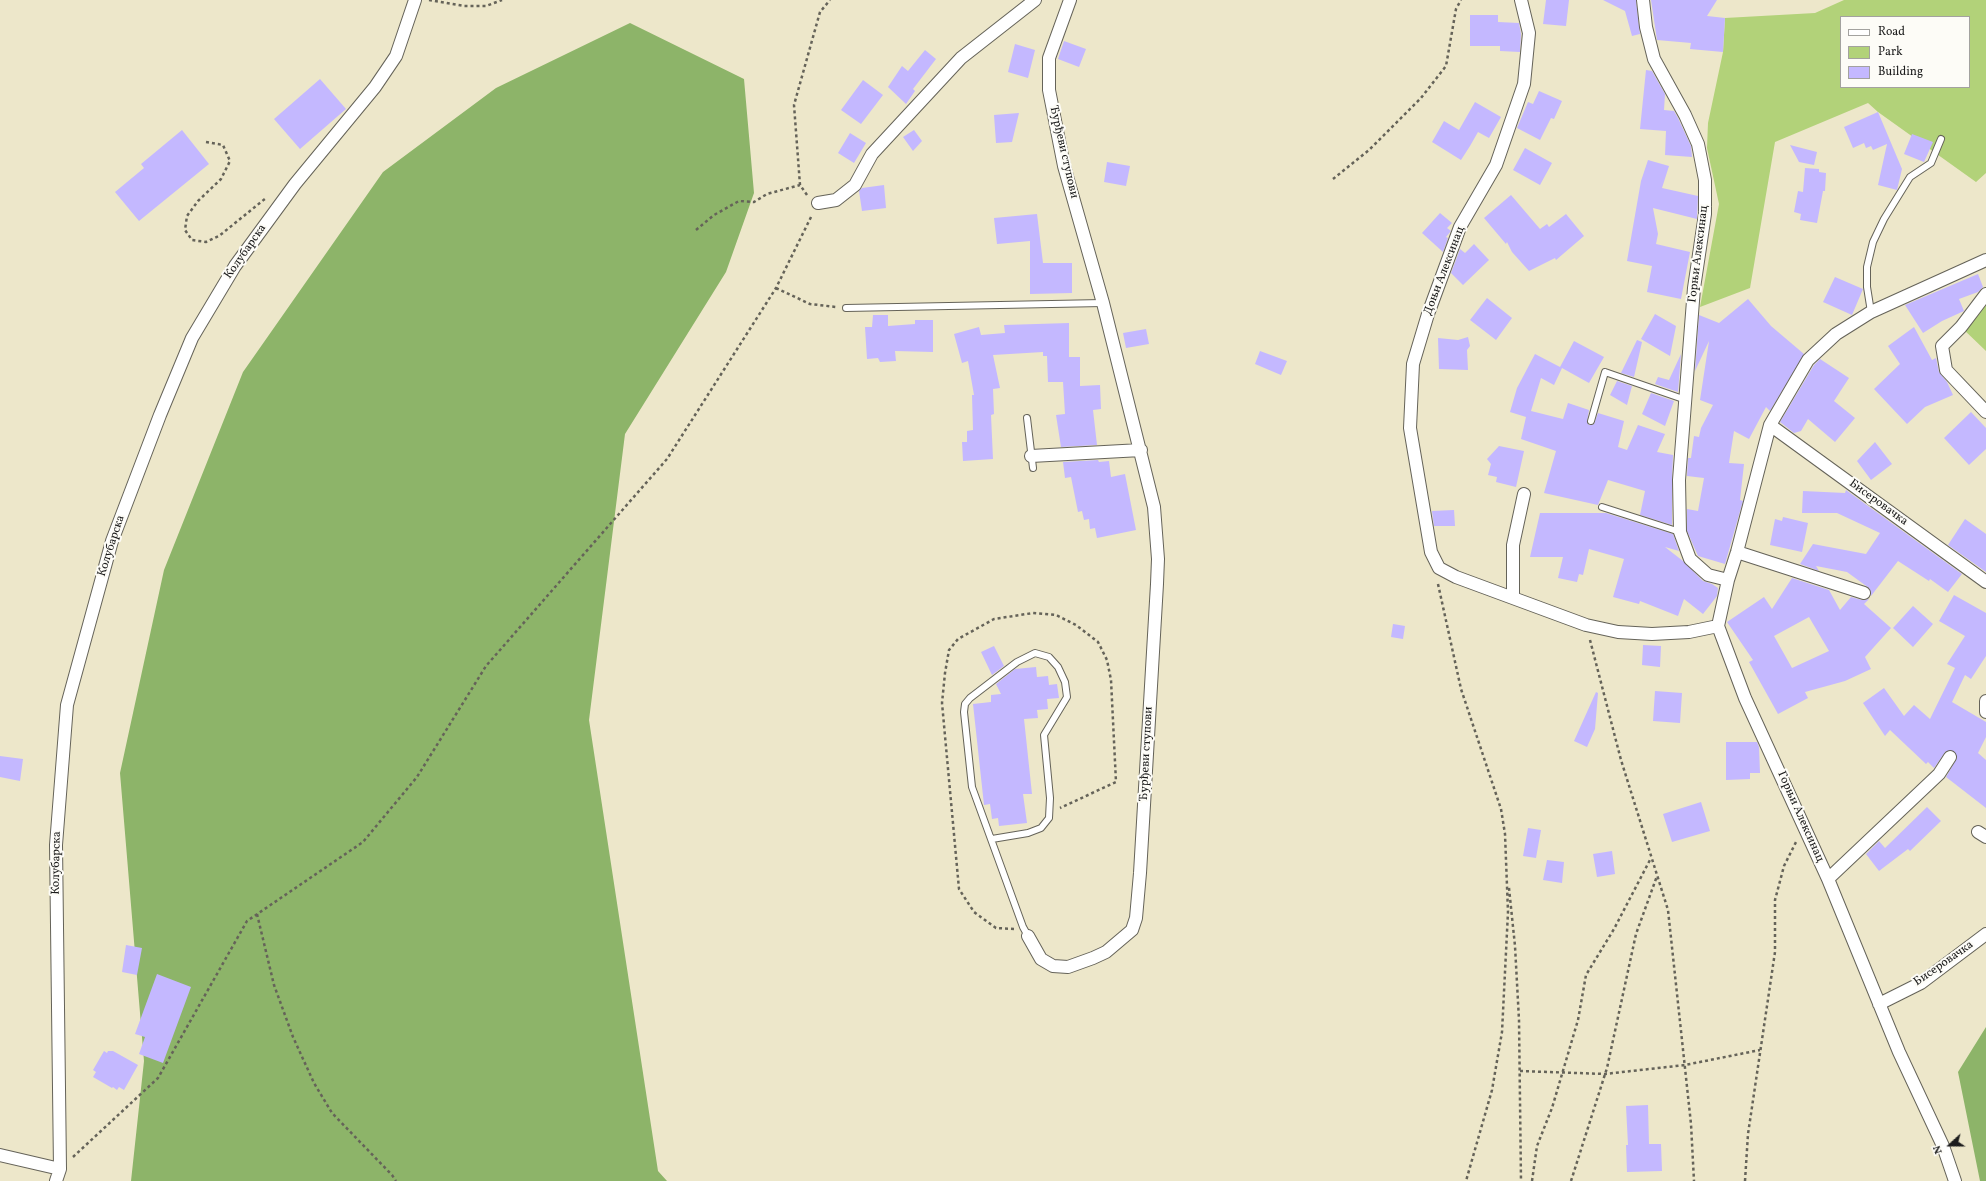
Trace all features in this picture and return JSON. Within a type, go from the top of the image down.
[{"type":"street","name":"Колубарска","points":[[56,1181],[60,1169],[56,845],[67,705],[112,541],[160,415],[192,338],[235,266],[296,184],[375,87],[396,56],[415,0]]},
{"type":"street","points":[[818,203],[836,200],[855,185],[872,154],[960,58],[1035,0]]},
{"type":"street","name":"Ђурђеви ступови","points":[[1025,932],[1041,959],[1053,966],[1068,967],[1106,952],[1132,930],[1136,918],[1158,562],[1154,507],[1141,450],[1103,303],[1064,166],[1049,90],[1049,58],[1070,0]]},
{"type":"street","name":"Доњи Алексинац","points":[[1520,0],[1529,33],[1524,84],[1496,165],[1460,227],[1428,314],[1413,364],[1410,428],[1431,552],[1438,568],[1586,625],[1618,632],[1652,634],[1689,632],[1718,626]]},
{"type":"street","name":"Горњи Алексинац","points":[[1643,0],[1646,26],[1654,58],[1686,115],[1698,144],[1705,180],[1706,214],[1694,288],[1679,480],[1680,532],[1690,559],[1708,575],[1728,580]]},
{"type":"street","points":[[1718,626],[1728,580],[1737,552],[1770,425],[1808,360],[1836,334],[1871,312],[1986,260]]},
{"type":"street","points":[[1986,294],[1961,327],[1942,346],[1946,370],[1986,412]]},
{"type":"street","name":"Бисеровачка","points":[[1770,425],[1986,582]]},
{"type":"street","points":[[1031,456],[1141,450]]},
{"type":"street","points":[[1513,597],[1513,545],[1524,494]]},
{"type":"street","points":[[1737,552],[1864,593]]},
{"type":"street","name":"Горњи Алексинац","points":[[1718,626],[1745,698],[1828,879],[1899,1052],[1943,1146],[1955,1181]]},
{"type":"street","points":[[1986,701],[1986,712]]},
{"type":"street","points":[[1828,879],[1939,774],[1950,757]]},
{"type":"street","name":"Бисеровачка","points":[[1879,1004],[1921,983],[1986,934]]},
{"type":"street","points":[[0,1155],[60,1169]]},
{"type":"lane","points":[[1871,312],[1867,287],[1867,267],[1873,242],[1884,219],[1910,177],[1931,163],[1941,139]]},
{"type":"lane","points":[[846,308],[1103,303]]},
{"type":"lane","points":[[1591,421],[1605,372],[1686,400]]},
{"type":"lane","points":[[1027,418],[1033,468]]},
{"type":"lane","points":[[1602,507],[1680,532]]},
{"type":"lane","points":[[992,839],[1028,833],[1041,828],[1049,818],[1044,735],[1067,697],[1065,682],[1058,667],[1049,657],[1035,653],[1017,662],[970,698],[965,704],[964,712],[972,787],[1025,932]]},
{"type":"path","points":[[429,0],[464,6],[486,6],[502,0]]},
{"type":"path","points":[[60,1169],[158,1078],[247,921],[363,842],[417,777],[486,666],[667,459],[776,288],[818,203],[807,196],[800,185],[794,105],[820,12],[830,0]]},
{"type":"path","points":[[1333,180],[1369,150],[1421,98],[1446,66],[1456,9],[1462,0]]},
{"type":"path","points":[[206,142],[223,145],[230,160],[221,179],[198,201],[187,216],[184,230],[192,240],[206,242],[219,236],[269,196]]},
{"type":"path","points":[[696,230],[714,215],[739,201],[754,202],[767,194],[800,185]]},
{"type":"path","points":[[776,288],[810,304],[846,308]]},
{"type":"path","points":[[1437,582],[1461,690],[1501,808],[1506,834],[1508,912],[1502,1032],[1492,1090],[1466,1181]]},
{"type":"path","points":[[1025,932],[996,928],[974,912],[959,889],[943,719],[942,703],[945,673],[949,650],[958,639],[994,619],[1033,613],[1056,615],[1076,625],[1098,642],[1107,660],[1111,680],[1116,782],[1049,813]]},
{"type":"path","points":[[1586,625],[1621,760],[1668,910],[1691,1124],[1694,1181]]},
{"type":"path","points":[[1745,1181],[1748,1134],[1775,952],[1776,900],[1784,866],[1805,827]]},
{"type":"path","points":[[1532,1181],[1537,1146],[1552,1108],[1578,1020],[1586,975],[1614,930],[1651,857]]},
{"type":"path","points":[[1507,871],[1515,946],[1520,1071],[1521,1181]]},
{"type":"path","points":[[1571,1181],[1605,1074],[1636,934],[1657,876]]},
{"type":"path","points":[[257,914],[274,985],[293,1037],[314,1083],[332,1113],[396,1181]]},
{"type":"path","points":[[1520,1071],[1562,1074],[1605,1074],[1685,1065],[1760,1050]]},
{"type":"green space","points":[[1844,0],[1986,0],[1986,173],[1976,182],[1878,112],[1868,103],[1775,142],[1750,288],[1700,307],[1719,204],[1707,148],[1708,123],[1723,52],[1725,18],[1815,13]]},
{"type":"green space","points":[[630,23],[744,79],[754,193],[726,272],[625,434],[589,720],[658,1171],[667,1181],[131,1181],[144,1061],[120,773],[164,570],[243,372],[383,172],[496,88]]},
{"type":"green space","points":[[1986,294],[1986,351],[1961,327]]},
{"type":"green space","points":[[1986,1027],[1986,1181],[1980,1181],[1958,1072]]},
{"type":"building","points":[[1546,0],[1569,0],[1566,26],[1543,24]]},
{"type":"building","points":[[1603,0],[1636,0],[1640,34],[1632,36],[1625,11]]},
{"type":"building","points":[[1651,0],[1717,0],[1707,16],[1725,18],[1723,52],[1690,49],[1691,43],[1657,40]]},
{"type":"building","points":[[1470,15],[1498,15],[1498,22],[1519,23],[1521,34],[1520,52],[1500,51],[1500,46],[1470,46]]},
{"type":"building","points":[[1064,41],[1086,49],[1079,67],[1058,59]]},
{"type":"building","points":[[1015,44],[1035,50],[1028,78],[1008,72]]},
{"type":"building","points":[[925,50],[936,59],[913,89],[915,91],[906,104],[888,87],[902,66],[908,71]]},
{"type":"building","points":[[1646,70],[1652,71],[1665,94],[1664,110],[1674,111],[1678,118],[1691,146],[1692,157],[1665,155],[1666,131],[1640,129]]},
{"type":"building","points":[[320,79],[346,109],[300,149],[274,119]]},
{"type":"building","points":[[863,80],[883,95],[861,124],[841,110]]},
{"type":"building","points":[[1539,91],[1562,101],[1554,119],[1551,118],[1540,140],[1517,128],[1528,102],[1533,104]]},
{"type":"building","points":[[1475,102],[1501,117],[1489,138],[1478,132],[1461,160],[1432,142],[1444,121],[1459,130]]},
{"type":"building","points":[[1878,112],[1902,169],[1897,190],[1878,185],[1887,144],[1873,150],[1871,146],[1866,148],[1864,143],[1853,148],[1844,127]]},
{"type":"building","points":[[1019,113],[1012,142],[996,143],[994,115]]},
{"type":"building","points":[[182,130],[209,164],[139,221],[115,192],[144,168],[141,164]]},
{"type":"building","points":[[914,130],[922,141],[913,151],[903,137]]},
{"type":"building","points":[[850,133],[866,143],[854,163],[838,153]]},
{"type":"building","points":[[1912,134],[1933,142],[1924,162],[1904,154]]},
{"type":"building","points":[[1790,145],[1817,152],[1814,165],[1799,162]]},
{"type":"building","points":[[1525,148],[1552,163],[1540,185],[1513,170]]},
{"type":"building","points":[[1648,160],[1669,166],[1662,188],[1698,196],[1697,219],[1653,208],[1658,234],[1656,244],[1690,252],[1681,299],[1647,292],[1652,266],[1627,261],[1641,181]]},
{"type":"building","points":[[1107,162],[1130,166],[1126,186],[1104,182]]},
{"type":"building","points":[[1805,168],[1819,169],[1819,172],[1826,173],[1825,191],[1823,191],[1817,223],[1800,220],[1801,214],[1794,212],[1798,191],[1803,192]]},
{"type":"building","points":[[884,185],[886,208],[862,211],[859,191],[862,188]]},
{"type":"building","points":[[1511,195],[1540,229],[1547,224],[1549,227],[1566,214],[1584,236],[1556,260],[1555,258],[1529,271],[1512,252],[1507,242],[1506,244],[1484,218]]},
{"type":"building","points":[[1440,213],[1452,223],[1447,228],[1451,231],[1446,237],[1448,238],[1443,252],[1422,233]]},
{"type":"building","points":[[1037,214],[1043,263],[1072,263],[1072,293],[1030,294],[1030,241],[997,244],[994,218]]},
{"type":"building","points":[[1474,244],[1489,260],[1463,285],[1451,273],[1460,249],[1465,253]]},
{"type":"building","points":[[1978,274],[1983,287],[1978,292],[1959,299],[1964,311],[1942,321],[1923,333],[1905,305]]},
{"type":"building","points":[[1835,277],[1863,289],[1852,315],[1823,302]]},
{"type":"building","points":[[1487,298],[1512,318],[1496,340],[1470,320]]},
{"type":"building","points":[[1748,299],[1771,326],[1804,354],[1770,411],[1766,407],[1749,439],[1734,431],[1729,463],[1744,464],[1740,500],[1743,501],[1725,564],[1698,556],[1687,531],[1687,509],[1698,511],[1704,478],[1687,476],[1688,458],[1691,458],[1694,436],[1699,437],[1701,428],[1713,405],[1700,400],[1709,341],[1695,371],[1699,315],[1719,323]]},
{"type":"building","points":[[1655,314],[1676,326],[1670,356],[1641,339]]},
{"type":"building","points":[[873,315],[888,315],[888,326],[915,324],[915,320],[933,320],[933,352],[895,351],[896,361],[880,362],[878,358],[867,359],[865,327],[872,327]]},
{"type":"building","points":[[1069,323],[1069,357],[1080,357],[1080,386],[1100,385],[1101,409],[1093,410],[1097,445],[1061,447],[1056,415],[1065,414],[1063,382],[1048,382],[1047,356],[1043,356],[1043,352],[993,355],[1000,388],[993,389],[994,414],[991,415],[993,459],[963,461],[962,442],[967,442],[967,431],[973,430],[972,395],[974,395],[968,361],[962,363],[954,334],[979,327],[981,335],[1005,333],[1004,325]]},
{"type":"building","points":[[1914,327],[1932,360],[1936,358],[1939,372],[1947,382],[1953,395],[1925,407],[1907,424],[1874,389],[1900,364],[1888,346]]},
{"type":"building","points":[[1146,329],[1149,344],[1126,348],[1123,333]]},
{"type":"building","points":[[1468,337],[1470,346],[1467,350],[1468,370],[1439,369],[1438,338],[1458,340]]},
{"type":"building","points":[[1637,340],[1642,342],[1634,377],[1621,373]]},
{"type":"building","points":[[1574,341],[1604,357],[1589,383],[1562,368],[1554,385],[1541,378],[1531,411],[1563,419],[1568,403],[1589,410],[1587,422],[1589,425],[1594,424],[1598,413],[1624,421],[1618,447],[1627,450],[1638,425],[1665,434],[1657,452],[1673,455],[1672,525],[1640,515],[1645,491],[1608,480],[1598,505],[1544,493],[1556,451],[1521,439],[1526,417],[1510,412],[1517,388],[1535,354],[1560,367]]},
{"type":"building","points":[[1260,351],[1287,361],[1281,375],[1255,364]]},
{"type":"building","points":[[1681,354],[1678,392],[1655,384],[1658,377],[1669,380]]},
{"type":"building","points":[[1820,359],[1849,378],[1834,401],[1855,418],[1835,442],[1808,419],[1801,431],[1794,433],[1780,422],[1814,365]]},
{"type":"building","points":[[1617,381],[1632,386],[1627,405],[1610,395]]},
{"type":"building","points":[[1651,393],[1674,401],[1665,426],[1642,414]]},
{"type":"building","points":[[1971,412],[1986,428],[1986,449],[1969,465],[1944,438]]},
{"type":"building","points":[[1875,442],[1892,464],[1871,480],[1857,461]]},
{"type":"building","points":[[1499,446],[1524,451],[1516,487],[1496,482],[1497,477],[1488,475],[1491,464],[1487,459]]},
{"type":"building","points":[[1098,460],[1099,462],[1109,461],[1111,477],[1125,474],[1136,530],[1097,538],[1095,528],[1090,529],[1089,519],[1084,520],[1082,511],[1078,512],[1071,477],[1065,478],[1063,462]]},
{"type":"building","points":[[1846,490],[1962,574],[1948,592],[1930,579],[1929,581],[1898,561],[1871,596],[1869,588],[1847,572],[1816,566],[1819,571],[1800,564],[1813,544],[1866,554],[1880,533],[1837,513],[1802,513],[1803,491],[1845,493]]},
{"type":"building","points":[[1454,510],[1455,526],[1434,526],[1432,511]]},
{"type":"building","points":[[1540,513],[1606,513],[1673,534],[1679,551],[1665,547],[1683,561],[1703,581],[1718,588],[1717,596],[1703,614],[1684,599],[1678,616],[1640,601],[1639,604],[1613,597],[1624,559],[1589,549],[1583,575],[1579,574],[1577,582],[1558,578],[1563,557],[1530,557]]},
{"type":"building","points":[[1783,517],[1808,523],[1802,552],[1770,545],[1775,519],[1782,521]]},
{"type":"building","points":[[1965,519],[1986,534],[1986,572],[1948,545]]},
{"type":"building","points":[[1792,578],[1829,590],[1840,610],[1851,597],[1862,600],[1869,599],[1864,604],[1891,628],[1865,657],[1871,669],[1845,681],[1805,692],[1808,698],[1778,714],[1749,662],[1753,660],[1727,622],[1764,597],[1772,609]],"holes":[[[1809,617],[1829,651],[1792,668],[1774,636]]]},
{"type":"building","points":[[1954,595],[1986,613],[1986,656],[1971,679],[1965,675],[1952,702],[1986,722],[1986,737],[1978,753],[1986,760],[1986,808],[1946,777],[1957,758],[1954,751],[1946,751],[1934,768],[1928,762],[1926,764],[1890,730],[1885,736],[1863,703],[1884,688],[1904,716],[1914,705],[1930,719],[1955,668],[1947,664],[1965,636],[1939,621]]},
{"type":"building","points":[[1913,606],[1933,624],[1913,647],[1893,628]]},
{"type":"building","points":[[1393,624],[1405,626],[1403,639],[1391,637]]},
{"type":"building","points":[[1643,645],[1661,646],[1660,667],[1642,665]]},
{"type":"building","points":[[994,646],[1004,666],[992,675],[981,652]]},
{"type":"building","points":[[1036,667],[1037,677],[1048,676],[1049,685],[1057,684],[1059,698],[1047,699],[1048,709],[1037,710],[1038,718],[1024,719],[1032,794],[1023,794],[1027,823],[999,826],[998,818],[992,819],[990,804],[984,805],[973,704],[991,702],[991,695],[1001,694],[996,684],[1015,669]]},
{"type":"building","points":[[1655,691],[1682,693],[1680,723],[1653,721]]},
{"type":"building","points":[[1596,692],[1598,693],[1595,729],[1587,747],[1574,741]]},
{"type":"building","points":[[1726,742],[1757,742],[1759,747],[1760,773],[1750,773],[1750,779],[1726,780]]},
{"type":"building","points":[[0,756],[23,759],[20,781],[0,777]]},
{"type":"building","points":[[1701,802],[1710,831],[1672,842],[1663,814]]},
{"type":"building","points":[[1927,807],[1941,821],[1910,851],[1908,849],[1879,871],[1866,854],[1879,841],[1885,848]]},
{"type":"building","points":[[1528,828],[1541,830],[1536,858],[1523,856]]},
{"type":"building","points":[[1612,851],[1615,874],[1597,877],[1593,854]]},
{"type":"building","points":[[1547,860],[1564,862],[1562,883],[1543,880]]},
{"type":"building","points":[[126,945],[142,948],[137,975],[122,972]]},
{"type":"building","points":[[157,974],[191,987],[163,1063],[139,1054],[145,1037],[135,1034]]},
{"type":"building","points":[[104,1051],[107,1053],[108,1051],[113,1051],[138,1065],[124,1090],[119,1087],[117,1090],[113,1087],[112,1088],[93,1077],[96,1072],[93,1070]]},
{"type":"building","points":[[1648,1105],[1649,1144],[1661,1144],[1662,1171],[1627,1172],[1626,1145],[1628,1145],[1626,1106]]}]
